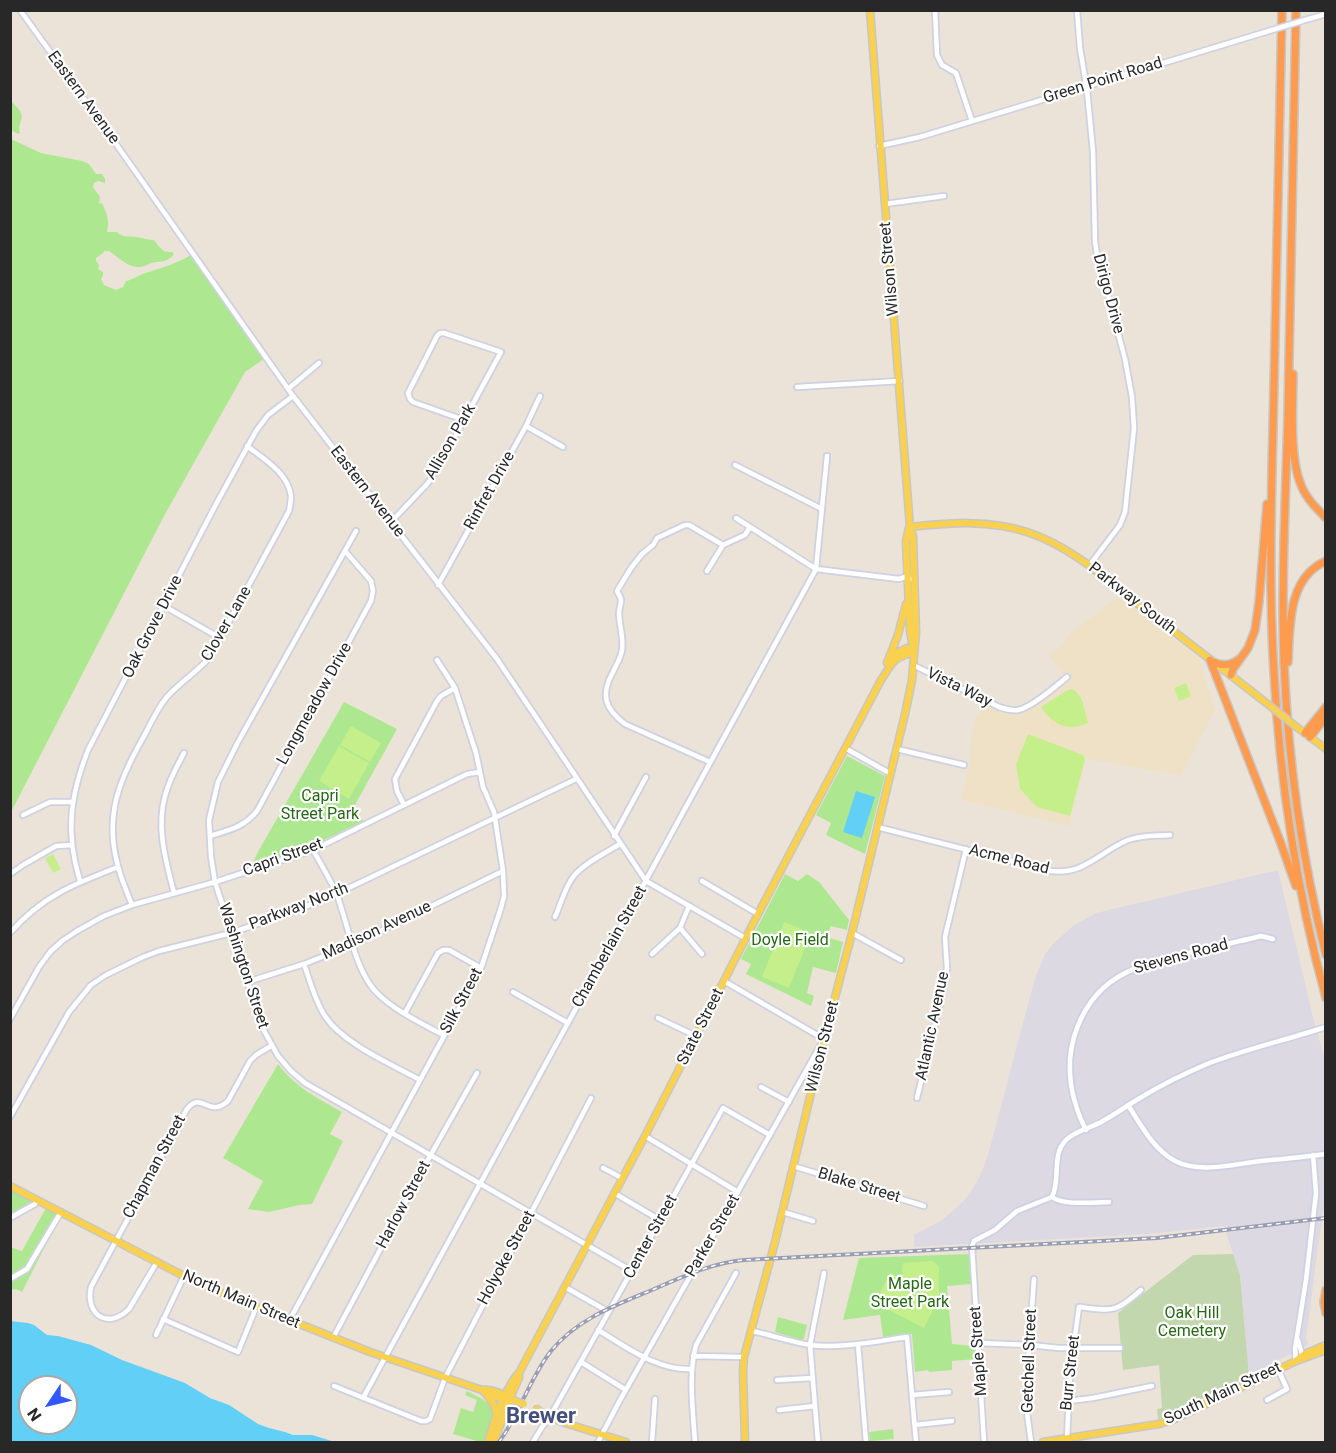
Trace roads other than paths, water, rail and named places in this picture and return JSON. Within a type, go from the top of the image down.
[{"type":"highway","points":[[1282,10],[1271,601],[1278,739],[1293,850],[1312,946]]},
{"type":"highway","points":[[1296,10],[1284,608],[1286,703],[1301,831],[1311,891],[1326,955]]},
{"type":"highway","points":[[1290,322],[1296,470],[1305,494],[1326,518]]},
{"type":"highway","points":[[1224,694],[1224,685],[1232,677],[1233,669],[1251,641],[1257,622],[1272,456]]},
{"type":"highway","points":[[1286,703],[1292,618],[1296,596],[1308,573],[1326,561]]},
{"type":"highway","points":[[1212,661],[1229,665],[1240,659]]},
{"type":"highway","points":[[1212,661],[1287,858],[1326,998]]},
{"type":"highway","points":[[1308,735],[1326,707]]},
{"type":"highway","points":[[1308,735],[1326,717]]},
{"type":"highway","points":[[1326,1290],[1324,1299],[1326,1313]]},
{"type":"main road","name":"Wilson Street","points":[[870,10],[910,527],[913,537],[910,631],[914,652]]},
{"type":"main road","name":"Parkway South","points":[[910,527],[982,523],[1027,532],[1052,542],[1089,566],[1326,749]]},
{"type":"main road","name":"Wilson Street","points":[[746,1443],[744,1357],[783,1212],[906,714],[912,680],[916,632],[908,577],[906,541],[910,527]]},
{"type":"main road","name":"State Street","points":[[488,1443],[506,1398],[519,1378],[519,1373],[645,1136],[880,680],[898,635],[910,588]]},
{"type":"main road","points":[[887,663],[901,650],[907,648],[914,652]]},
{"type":"main road","name":"State Street","points":[[880,680],[895,660],[902,655],[914,652]]},
{"type":"main road","name":"North Main Street","points":[[10,1186],[184,1276],[256,1308],[484,1392],[488,1389],[506,1398],[594,1429],[626,1443]]},
{"type":"main road","name":"South Main Street","points":[[1043,1443],[1173,1420],[1326,1346]]},
{"type":"main road","name":"South Main Street","points":[[1301,1358],[1326,1350]]},
{"type":"main road","points":[[484,1392],[494,1406],[497,1417]]},
{"type":"main road","name":"State Street","points":[[494,1443],[506,1398]]},
{"type":"street","name":"Eastern Avenue","points":[[20,10],[293,396],[496,659],[646,881],[746,938]]},
{"type":"street","points":[[935,10],[937,55],[942,65],[956,73],[972,121]]},
{"type":"street","name":"Dirigo Drive","points":[[1077,10],[1094,160],[1095,242],[1125,359],[1132,397],[1134,428],[1125,512],[1120,525],[1089,566]]},
{"type":"street","name":"Green Point Road","points":[[879,146],[915,138],[1326,14]]},
{"type":"street","points":[[885,204],[944,196]]},
{"type":"street","name":"Allison Park","points":[[390,523],[428,483],[438,468],[501,352],[440,333],[408,393],[413,402],[464,420]]},
{"type":"street","points":[[288,388],[319,363]]},
{"type":"street","points":[[797,387],[900,381]]},
{"type":"street","name":"Oak Grove Drive","points":[[80,881],[72,845],[73,802],[78,776],[88,750],[247,446],[268,415],[293,396]]},
{"type":"street","name":"Rinfret Drive","points":[[438,585],[526,426],[540,396]]},
{"type":"street","points":[[526,426],[563,447]]},
{"type":"street","name":"Clover Lane","points":[[132,905],[118,867],[113,843],[112,821],[116,794],[128,765],[164,700],[210,657],[289,511],[291,498],[288,485],[277,469],[247,446]]},
{"type":"street","points":[[816,569],[827,456]]},
{"type":"street","points":[[735,465],[822,509]]},
{"type":"street","points":[[736,518],[816,569],[899,579],[908,577]]},
{"type":"street","points":[[710,762],[625,724],[614,716],[608,707],[605,695],[607,684],[622,651],[619,613],[622,599],[617,591],[642,554],[653,545],[657,538],[681,526],[689,525],[723,545]]},
{"type":"street","points":[[707,571],[723,545],[745,535],[750,527]]},
{"type":"street","name":"Washington Street","points":[[356,531],[238,742],[218,782],[209,820],[215,882],[262,1027],[272,1046],[291,1071],[305,1083],[632,1270]]},
{"type":"street","name":"Longmeadow Drive","points":[[210,836],[238,827],[257,811],[371,601],[373,591],[371,581],[345,551]]},
{"type":"street","name":"Chamberlain Street","points":[[363,1398],[816,569]]},
{"type":"street","points":[[899,579],[910,588]]},
{"type":"street","points":[[164,606],[220,638]]},
{"type":"street","name":"Silk Street","points":[[289,1321],[480,968],[504,896],[503,871],[495,818],[483,787],[476,753],[455,688],[436,660]]},
{"type":"street","name":"Vista Way","points":[[913,665],[999,707],[1013,710],[1020,710],[1030,704],[1067,677]]},
{"type":"street","points":[[404,805],[397,791],[395,779],[437,701],[455,688]]},
{"type":"street","points":[[845,748],[891,774]]},
{"type":"street","points":[[897,749],[964,765]]},
{"type":"street","points":[[174,893],[161,834],[161,816],[165,796],[184,753]]},
{"type":"street","name":"Capri Street","points":[[10,1019],[50,952],[77,931],[104,916],[132,905],[215,882],[313,849],[467,774],[480,772]]},
{"type":"street","points":[[614,836],[646,777]]},
{"type":"street","name":"Parkway North","points":[[10,1116],[69,1012],[91,985],[106,975],[159,951],[231,933],[336,894],[576,779]]},
{"type":"street","points":[[23,815],[50,802],[73,802]]},
{"type":"street","name":"Acme Road","points":[[878,827],[1062,872],[1079,868],[1134,838],[1170,835]]},
{"type":"street","points":[[555,917],[567,887],[579,870],[620,844]]},
{"type":"street","points":[[10,874],[56,846],[72,845]]},
{"type":"street","points":[[313,849],[336,894],[352,945],[366,978],[387,1002],[443,1035]]},
{"type":"street","name":"Atlantic Avenue","points":[[917,1098],[945,983],[947,968],[945,937],[966,849]]},
{"type":"street","points":[[10,933],[41,903],[80,881],[118,867]]},
{"type":"street","name":"Madison Avenue","points":[[247,982],[304,964],[352,945],[503,871]]},
{"type":"street","points":[[702,881],[758,914]]},
{"type":"street","points":[[652,954],[680,928],[689,906]]},
{"type":"street","points":[[680,928],[702,954]]},
{"type":"street","points":[[852,933],[901,960]]},
{"type":"street","name":"Stevens Road","points":[[1086,1130],[1079,1118],[1072,1088],[1069,1072],[1070,1057],[1082,1016],[1105,987],[1126,972],[1153,961],[1261,936],[1273,939]]},
{"type":"street","points":[[405,1014],[438,953],[449,950],[480,968]]},
{"type":"street","points":[[304,964],[317,1001],[333,1028],[357,1045],[420,1080]]},
{"type":"street","points":[[724,981],[824,1039]]},
{"type":"street","points":[[513,992],[568,1023]]},
{"type":"street","points":[[658,1018],[696,1036]]},
{"type":"street","points":[[1109,1202],[1066,1202],[1052,1197],[1061,1147],[1066,1140],[1169,1082],[1208,1064],[1324,1028]]},
{"type":"street","name":"Parker Street","points":[[598,1443],[824,1039]]},
{"type":"street","name":"Chapman Street","points":[[157,1262],[129,1309],[123,1315],[108,1320],[94,1312],[89,1296],[91,1287],[187,1109],[196,1102],[210,1108],[223,1105],[228,1101],[250,1061],[272,1046]]},
{"type":"street","name":"Harlow Street","points":[[333,1338],[477,1073]]},
{"type":"street","points":[[761,1087],[789,1102]]},
{"type":"street","name":"Holyoke Street","points":[[363,1398],[421,1421],[428,1421],[445,1378],[591,1098]]},
{"type":"street","points":[[1128,1105],[1155,1145],[1175,1161],[1191,1167],[1326,1154]]},
{"type":"street","name":"Center Street","points":[[533,1443],[552,1415],[723,1108],[770,1135]]},
{"type":"street","points":[[645,1136],[738,1192]]},
{"type":"street","points":[[1301,1358],[1295,1353],[1316,1193],[1313,1155]]},
{"type":"street","name":"Blake Street","points":[[793,1166],[924,1206]]},
{"type":"street","points":[[603,1168],[622,1178]]},
{"type":"street","points":[[614,1193],[660,1220]]},
{"type":"street","name":"Maple Street","points":[[984,1443],[972,1246],[975,1240],[995,1230],[1020,1210],[1052,1197]]},
{"type":"street","points":[[10,1218],[38,1200]]},
{"type":"street","points":[[10,1279],[27,1269],[61,1212]]},
{"type":"street","points":[[783,1212],[813,1221]]},
{"type":"street","points":[[694,1443],[693,1356],[696,1345],[736,1273]]},
{"type":"street","points":[[817,1442],[810,1345],[824,1273]]},
{"type":"street","points":[[156,1335],[184,1276]]},
{"type":"street","name":"Getchell Street","points":[[1031,1443],[1026,1404],[1034,1279]]},
{"type":"street","points":[[565,1287],[609,1312]]},
{"type":"street","name":"Burr Street","points":[[1067,1439],[1068,1401],[1079,1307],[1107,1311],[1116,1309],[1141,1290]]},
{"type":"street","points":[[163,1319],[238,1352],[256,1308]]},
{"type":"street","points":[[598,1330],[645,1357],[670,1368],[692,1369]]},
{"type":"street","points":[[752,1331],[810,1345],[858,1344],[907,1337],[916,1443]]},
{"type":"street","points":[[978,1343],[1120,1348]]},
{"type":"street","points":[[858,1344],[866,1443]]},
{"type":"street","points":[[693,1356],[744,1357]]},
{"type":"street","points":[[580,1362],[626,1390]]},
{"type":"street","points":[[1267,1400],[1287,1389],[1278,1369]]},
{"type":"street","points":[[777,1380],[812,1378]]},
{"type":"street","points":[[334,1386],[363,1398]]},
{"type":"street","points":[[1068,1401],[1152,1386]]},
{"type":"street","points":[[912,1395],[949,1392]]},
{"type":"street","points":[[652,1443],[655,1399]]},
{"type":"street","points":[[779,1410],[815,1406]]},
{"type":"street","points":[[915,1425],[952,1421]]},
{"type":"water","points":[[856,791],[875,797],[862,838],[843,832]]},
{"type":"water","points":[[10,1321],[28,1323],[47,1335],[91,1345],[122,1360],[185,1383],[210,1398],[229,1405],[258,1424],[293,1435],[312,1435],[335,1442],[11,1442]]},
{"type":"railway","points":[[499,1442],[543,1362],[561,1340],[585,1322],[611,1307],[708,1267],[744,1260],[1157,1238],[1326,1218]]},
{"type":"district","name":"Brewer","points":[[541,1417]]},
{"type":"park label","name":"Capri Street Park","points":[[320,806]]},
{"type":"park label","name":"Doyle Field","points":[[790,941]]},
{"type":"park label","name":"Maple Street Park","points":[[910,1294]]},
{"type":"park label","name":"Oak Hill Cemetery","points":[[1192,1323]]}]
